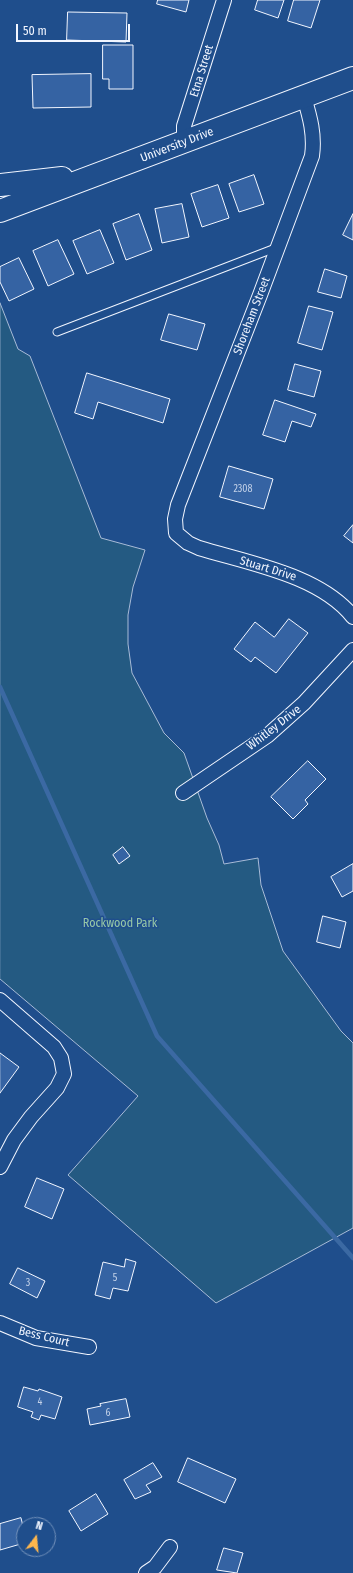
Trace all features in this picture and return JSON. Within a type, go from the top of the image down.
[{"type":"main road","name":"University Drive","points":[[0,211],[353,78]]},
{"type":"main road","points":[[0,185],[99,174]]},
{"type":"street","name":"Etna Street","points":[[184,142],[184,126],[224,0]]},
{"type":"street","name":"Shoreham Street","points":[[176,534],[178,505],[312,156],[314,143],[313,132],[304,97]]},
{"type":"street","name":"Stuart Drive","points":[[176,534],[188,544],[297,578],[317,586],[336,600],[353,617]]},
{"type":"street","name":"Whitley Drive","points":[[183,793],[267,736],[304,704],[353,650]]},
{"type":"street","points":[[0,1000],[54,1047],[61,1058],[64,1074],[57,1088],[31,1117],[14,1140],[0,1167]]},
{"type":"street","name":"Bess Court","points":[[0,1323],[36,1338],[89,1347]]},
{"type":"street","points":[[146,1573],[155,1567],[170,1547]]},
{"type":"lane","points":[[57,332],[278,247]]},
{"type":"green space","name":"Rockwood Park","points":[[0,303],[18,349],[30,356],[101,538],[145,550],[133,587],[128,615],[128,644],[132,673],[164,733],[184,753],[207,818],[219,845],[224,864],[258,858],[261,885],[283,951],[341,1031],[353,1043],[353,1228],[216,1303],[68,1175],[138,1096],[0,979]]},
{"type":"building","points":[[158,0],[189,0],[186,12],[157,4]]},
{"type":"building","points":[[258,0],[284,0],[278,18],[255,10]]},
{"type":"building","points":[[294,0],[320,0],[311,28],[288,21]]},
{"type":"building","points":[[68,12],[127,13],[126,42],[67,40]]},
{"type":"building","points":[[103,45],[133,45],[133,89],[109,89],[109,79],[103,79]]},
{"type":"building","points":[[91,74],[91,107],[33,108],[32,75]]},
{"type":"building","points":[[254,175],[264,204],[239,212],[229,184]]},
{"type":"building","points":[[218,185],[229,218],[202,227],[191,194]]},
{"type":"building","points":[[182,204],[189,237],[162,243],[155,209]]},
{"type":"building","points":[[139,214],[152,250],[126,260],[113,224]]},
{"type":"building","points":[[353,214],[353,240],[343,235]]},
{"type":"building","points":[[100,230],[114,263],[87,274],[73,241]]},
{"type":"building","points":[[58,240],[74,274],[48,286],[33,251]]},
{"type":"building","points":[[19,258],[34,289],[9,301],[0,282],[0,267]]},
{"type":"building","points":[[325,269],[347,276],[341,298],[318,292]]},
{"type":"building","points":[[309,306],[333,312],[322,350],[298,343]]},
{"type":"building","points":[[169,314],[205,324],[197,350],[161,340]]},
{"type":"building","points":[[295,364],[321,371],[314,397],[288,390]]},
{"type":"building","points":[[87,373],[170,399],[163,423],[98,402],[93,419],[75,413]]},
{"type":"building","points":[[275,400],[316,414],[311,427],[292,421],[285,442],[263,435]]},
{"type":"building","points":[[229,466],[273,479],[264,509],[220,497]]},
{"type":"building","points":[[353,525],[353,543],[344,536]]},
{"type":"building","points":[[289,619],[308,633],[276,673],[255,657],[251,662],[234,649],[255,622],[274,637]]},
{"type":"building","points":[[308,761],[326,779],[305,800],[308,804],[293,819],[271,797]]},
{"type":"building","points":[[123,847],[130,856],[119,864],[113,855]]},
{"type":"building","points":[[353,864],[353,891],[342,897],[331,877]]},
{"type":"building","points":[[323,916],[346,922],[340,948],[317,942]]},
{"type":"building","points":[[0,1053],[19,1067],[0,1093]]},
{"type":"building","points":[[37,1178],[64,1189],[52,1219],[25,1207]]},
{"type":"building","points":[[126,1259],[136,1262],[128,1291],[113,1288],[110,1299],[95,1295],[103,1262],[124,1267]]},
{"type":"building","points":[[18,1268],[45,1281],[37,1298],[10,1284]]},
{"type":"building","points":[[24,1387],[38,1391],[39,1389],[62,1397],[55,1419],[41,1415],[39,1420],[31,1417],[33,1412],[18,1407]]},
{"type":"building","points":[[126,1399],[130,1417],[90,1425],[87,1409],[101,1406],[100,1404]]},
{"type":"building","points":[[188,1458],[236,1479],[225,1503],[178,1482]]},
{"type":"building","points":[[153,1463],[162,1477],[146,1485],[151,1492],[135,1499],[124,1480]]},
{"type":"building","points":[[96,1494],[108,1514],[81,1531],[69,1511]]},
{"type":"building","points":[[16,1519],[16,1545],[0,1550],[0,1524]]},
{"type":"building","points":[[224,1548],[243,1553],[237,1573],[217,1570]]},
{"type":"waterway","points":[[0,687],[157,1036],[353,1258]]}]
